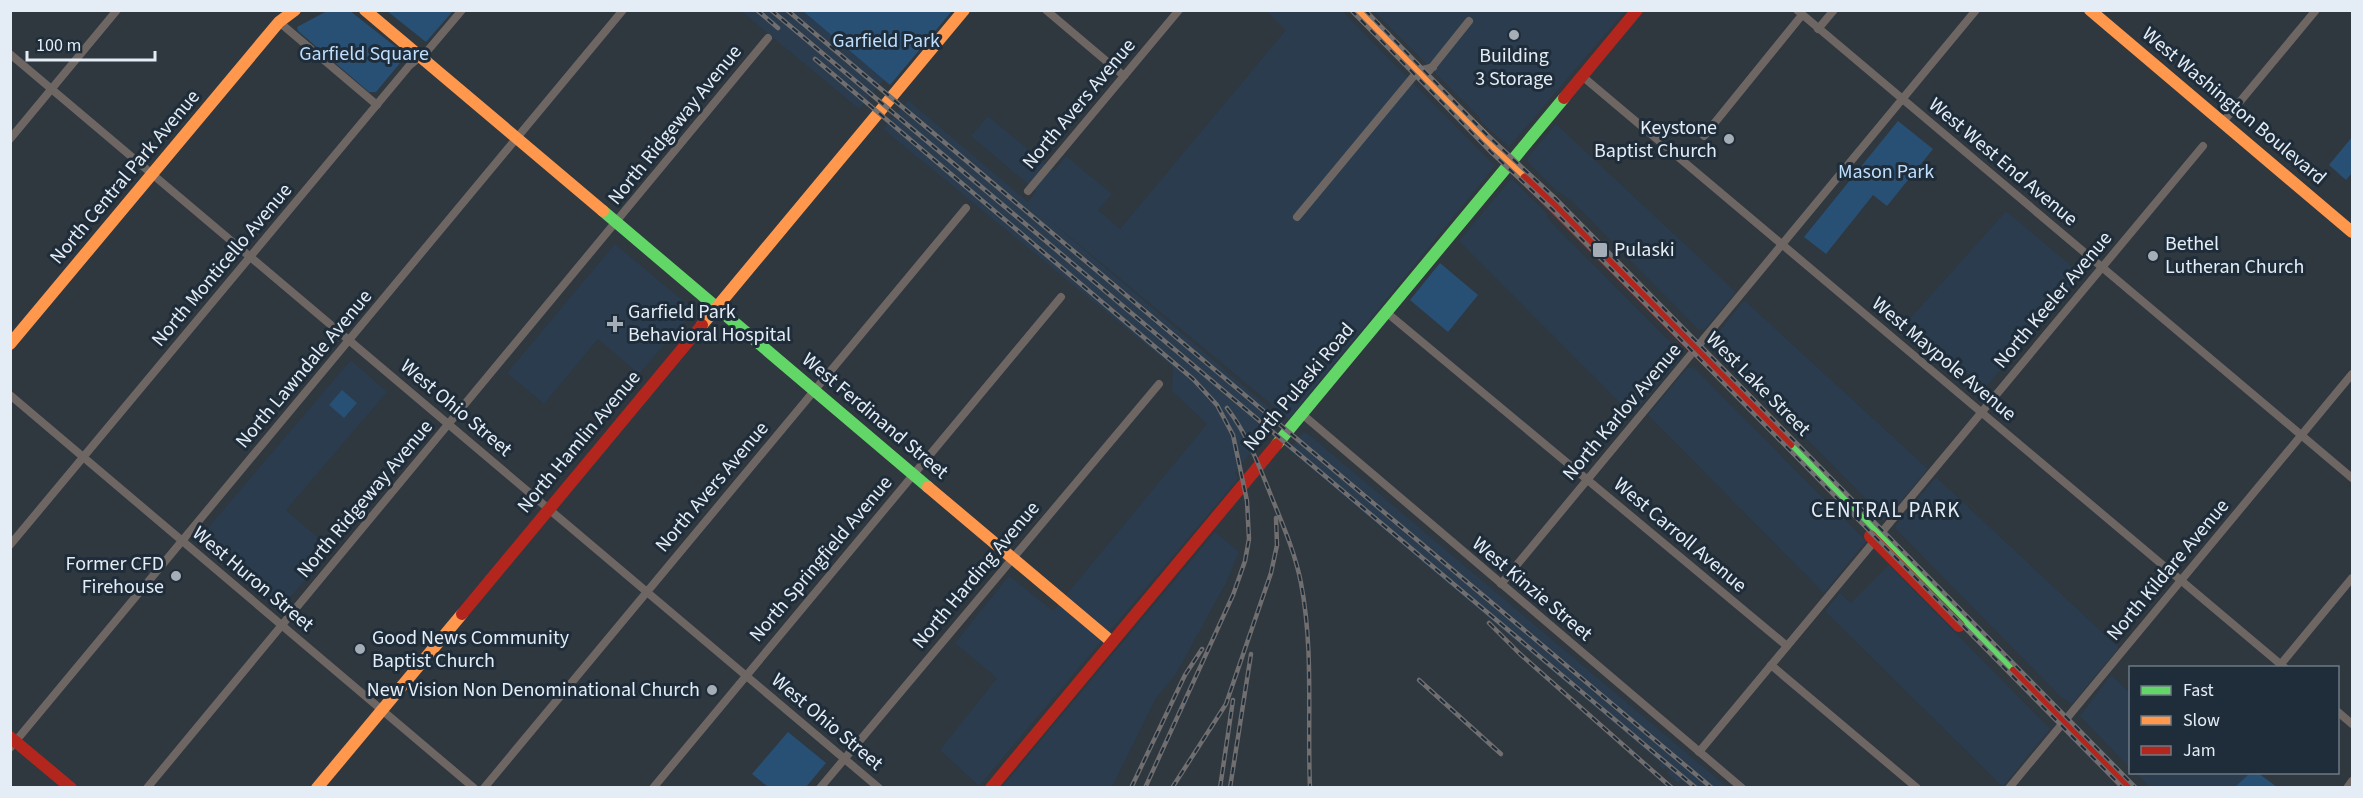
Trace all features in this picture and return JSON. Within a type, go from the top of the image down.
[{"type":"street","points":[[10,139],[117,10]]},
{"type":"street","name":"North Central Park Avenue","points":[[10,344],[279,22],[295,10]]},
{"type":"street","name":"West Ferdinand Street","points":[[365,10],[1112,642]]},
{"type":"street","name":"North Monticello Avenue","points":[[10,545],[377,105],[462,10]]},
{"type":"street","name":"North Lawndale Avenue","points":[[12,742],[183,540],[622,10]]},
{"type":"street","name":"North Hamlin Avenue","points":[[317,788],[964,10]]},
{"type":"street","points":[[1046,10],[1124,76]]},
{"type":"street","name":"North Avers Avenue","points":[[1028,191],[1179,10]]},
{"type":"street","name":"West Lake Street","points":[[1357,10],[1472,126],[1540,190],[2129,788]]},
{"type":"street","name":"North Pulaski Road","points":[[991,788],[1637,10]]},
{"type":"street","points":[[1818,29],[1834,10]]},
{"type":"street","name":"North Karlov Avenue","points":[[1501,584],[1976,10]]},
{"type":"street","name":"West Washington Boulevard","points":[[2090,10],[2352,232]]},
{"type":"street","points":[[2223,122],[2316,10]]},
{"type":"street","points":[[1704,136],[1799,13]]},
{"type":"street","name":"West West End Avenue","points":[[1799,13],[2352,478]]},
{"type":"street","points":[[1297,217],[1408,82],[1433,67],[1469,21]]},
{"type":"street","points":[[279,22],[377,105]]},
{"type":"street","name":"North Ridgeway Avenue","points":[[147,788],[768,38]]},
{"type":"street","name":"West Ohio Street","points":[[10,54],[879,788]]},
{"type":"street","name":"West Maypole Avenue","points":[[1582,76],[2283,666]]},
{"type":"street","name":"North Keeler Avenue","points":[[1700,752],[2203,146]]},
{"type":"street","name":"North Avers Avenue","points":[[484,788],[966,208]]},
{"type":"street","name":"North Springfield Avenue","points":[[652,788],[1061,297]]},
{"type":"street","name":"West Carroll Avenue","points":[[1386,312],[1787,646]]},
{"type":"street","name":"North Kildare Avenue","points":[[2009,788],[2352,374]]},
{"type":"street","name":"North Harding Avenue","points":[[820,788],[1011,557],[1159,384]]},
{"type":"street","name":"West Huron Street","points":[[10,395],[474,788]]},
{"type":"street","name":"West Kinzie Street","points":[[1302,414],[1742,788]]},
{"type":"street","points":[[2283,666],[2352,578]]},
{"type":"street","points":[[1771,665],[1917,788]]},
{"type":"street","points":[[2339,714],[2352,724]]},
{"type":"street","name":"West Lake Street","points":[[2064,721],[2118,788]]},
{"type":"street","name":"West Lake Street","points":[[2064,721],[2140,788]]},
{"type":"street","points":[[12,742],[71,788]]},
{"type":"street","points":[[2348,788],[2352,781]]},
{"type":"shaded area","points":[[741,11],[803,11],[884,80],[859,109]]},
{"type":"shaded area","points":[[1267,11],[1342,11],[1495,166],[1289,419],[1040,212],[1281,418],[1238,468],[1235,473],[1238,479],[979,786],[940,750],[997,678],[955,643],[1009,576],[1053,611],[1207,424],[1172,391],[1173,367],[883,129],[908,100],[1028,202],[1036,191],[971,136],[988,116],[1054,171],[1066,156],[1112,194],[1098,210],[1120,229],[1286,30]]},
{"type":"shaded area","points":[[1374,11],[1625,11],[1509,147],[1481,122],[1480,118]]},
{"type":"shaded area","points":[[1556,124],[1736,292],[1705,329],[1699,330],[1572,201],[1558,192],[1528,162],[1527,158]]},
{"type":"shaded area","points":[[1510,180],[1513,180],[1547,214],[1547,218],[1679,351],[1679,360],[1632,415],[1459,241]]},
{"type":"shaded area","points":[[2006,211],[2081,274],[1985,388],[1907,322]]},
{"type":"shaded area","name":"Garfield Park Behavioral Hospital","points":[[615,244],[694,310],[639,374],[598,339],[544,404],[507,373]]},
{"type":"shaded area","points":[[1744,300],[1928,469],[1888,517],[1885,518],[1711,342]]},
{"type":"shaded area","points":[[351,360],[387,392],[286,510],[331,549],[283,606],[201,536]]},
{"type":"shaded area","points":[[1693,367],[1866,541],[1824,593],[1648,415],[1687,368]]},
{"type":"shaded area","points":[[1303,432],[1307,433],[1727,787],[1690,787],[1681,780],[1678,783],[1667,773],[1669,770],[1659,766],[1661,763],[1289,450]]},
{"type":"shaded area","points":[[1936,477],[2119,648],[2072,704],[2061,697],[1896,529],[1896,525]]},
{"type":"shaded area","points":[[1215,532],[1239,552],[1227,581],[1176,674],[1156,698],[1112,787],[1002,787]]},
{"type":"shaded area","points":[[1889,565],[2050,729],[2003,787],[1825,611],[1840,593],[1851,603]]},
{"type":"shaded area","points":[[2111,675],[2129,692],[2129,767],[2080,716]]},
{"type":"shaded area","points":[[2136,774],[2249,774],[2235,788],[2150,787]]},
{"type":"green space","name":"Garfield Square","points":[[327,11],[350,11],[401,51],[405,57],[376,92],[369,92],[298,31],[297,27]]},
{"type":"green space","name":"Garfield Square","points":[[387,11],[453,11],[426,42]]},
{"type":"green space","name":"Garfield Park","points":[[803,11],[952,11],[890,85]]},
{"type":"green space","name":"Mason Park","points":[[1898,121],[1933,149],[1887,206],[1873,195],[1826,254],[1804,237]]},
{"type":"green space","points":[[2352,137],[2352,173],[2346,180],[2329,165]]},
{"type":"green space","points":[[1440,263],[1478,295],[1448,332],[1410,300]]},
{"type":"green space","points":[[342,390],[357,403],[344,418],[329,405]]},
{"type":"green space","points":[[788,732],[826,763],[806,787],[768,787],[752,774]]},
{"type":"green space","points":[[2249,774],[2259,774],[2277,787],[2235,787]]},
{"type":"railway","points":[[757,10],[778,28]]},
{"type":"railway","points":[[771,10],[1696,788]]},
{"type":"railway","points":[[787,10],[1712,788]]},
{"type":"railway","points":[[1351,10],[1491,152],[1552,209],[2123,788]]},
{"type":"railway","points":[[1365,10],[1486,134],[1556,199],[2136,788]]},
{"type":"railway","points":[[815,59],[1193,379],[1217,405],[1233,435],[1247,501],[1249,539],[1245,561],[1233,595],[1145,788]]},
{"type":"railway","points":[[1227,408],[1246,438],[1261,471],[1288,538],[1301,583],[1309,660],[1310,788]]},
{"type":"railway","points":[[1172,788],[1226,704],[1271,573],[1277,545],[1276,518]]},
{"type":"railway","points":[[1489,623],[1520,654],[1672,788]]},
{"type":"railway","points":[[1131,788],[1185,675],[1202,649]]},
{"type":"railway","points":[[1230,788],[1251,654]]},
{"type":"railway","points":[[1419,680],[1501,754]]},
{"type":"railway","points":[[1220,788],[1233,700]]},
{"type":"traffic: fast","points":[[1277,444],[1564,98]]},
{"type":"traffic: fast","points":[[603,211],[928,487]]},
{"type":"traffic: fast","points":[[1789,443],[2015,672]]},
{"type":"traffic: slow","points":[[10,344],[279,22],[295,10]]},
{"type":"traffic: slow","points":[[365,10],[603,211]]},
{"type":"traffic: slow","points":[[702,325],[964,10]]},
{"type":"traffic: slow","points":[[1357,10],[1526,179]]},
{"type":"traffic: slow","points":[[2090,10],[2352,232]]},
{"type":"traffic: slow","points":[[928,487],[1112,642]]},
{"type":"traffic: slow","points":[[317,788],[462,614]]},
{"type":"traffic: jam","points":[[1564,98],[1637,10]]},
{"type":"traffic: jam","points":[[1526,179],[1789,443]]},
{"type":"traffic: jam","points":[[462,614],[702,325]]},
{"type":"traffic: jam","points":[[991,788],[1277,444]]},
{"type":"traffic: jam","points":[[1870,536],[1959,626]]},
{"type":"traffic: jam","points":[[2015,672],[2129,788]]},
{"type":"traffic: jam","points":[[10,737],[71,788]]},
{"type":"place","name":"Building 3 Storage","points":[[1514,35]]},
{"type":"place","name":"Keystone Baptist Church","points":[[1729,139]]},
{"type":"place","name":"Pulaski","points":[[1600,250]]},
{"type":"place","name":"Bethel Lutheran Church","points":[[2153,256]]},
{"type":"place","name":"Garfield Park Behavioral Hospital","points":[[615,324]]},
{"type":"place","name":"Former CFD Firehouse","points":[[176,576]]},
{"type":"place","name":"Good News Community Baptist Church","points":[[360,649]]},
{"type":"place","name":"New Vision Non Denominational Church","points":[[712,690]]},
{"type":"district","name":"CENTRAL PARK","points":[[1886,510]]}]
